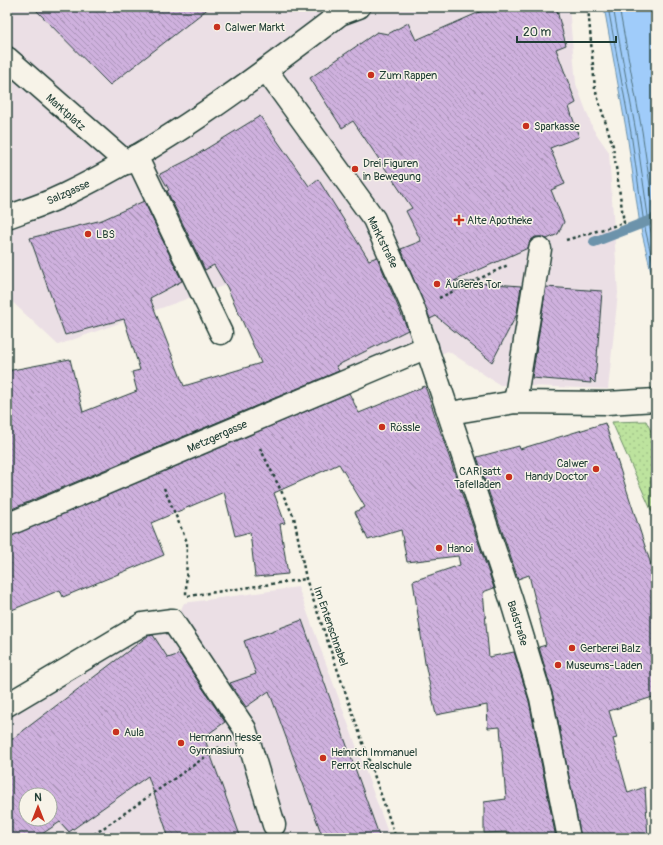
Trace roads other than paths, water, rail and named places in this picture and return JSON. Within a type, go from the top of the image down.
[{"type":"street","points":[[221,333],[132,160],[192,123],[266,70],[346,9]]},
{"type":"street","name":"Marktplatz","points":[[7,58],[132,160]]},
{"type":"street","name":"Marktstraße","points":[[266,70],[374,219],[414,310],[450,413]]},
{"type":"street","name":"Salzgasse","points":[[7,217],[62,196],[132,160]]},
{"type":"street","points":[[514,402],[540,249]]},
{"type":"street","name":"Metzgergasse","points":[[7,525],[427,347]]},
{"type":"street","points":[[450,413],[514,402],[607,403],[656,400]]},
{"type":"street","name":"Badstraße","points":[[450,413],[511,599],[541,698],[568,838]]},
{"type":"street","points":[[7,704],[143,624],[172,620],[245,729],[274,825]]},
{"type":"water","points":[[604,7],[656,7],[656,292],[640,225],[627,134]]},
{"type":"waterway","points":[[594,242],[656,218]]},
{"type":"place","name":"Calwer Markt","points":[[217,27]]},
{"type":"place","name":"Zum Rappen","points":[[371,75]]},
{"type":"place","name":"Sparkasse","points":[[526,126]]},
{"type":"place","name":"Drei Figuren in Bewegung","points":[[355,169]]},
{"type":"place","name":"Alte Apotheke","points":[[459,220]]},
{"type":"place","name":"LBS","points":[[88,234]]},
{"type":"place","name":"Äußeres Tor","points":[[437,284]]},
{"type":"place","name":"Rössle","points":[[382,427]]},
{"type":"place","name":"Calwer Handy Doctor","points":[[596,469]]},
{"type":"place","name":"CARIsatt Tafelladen","points":[[509,477]]},
{"type":"place","name":"Hanoi","points":[[439,548]]},
{"type":"place","name":"Gerberei Balz","points":[[572,648]]},
{"type":"place","name":"Museums-Laden","points":[[558,665]]},
{"type":"place","name":"Aula","points":[[116,732]]},
{"type":"place","name":"Hermann Hesse Gymnasium","points":[[181,743]]},
{"type":"place","name":"Heinrich Immanuel Perrot Realschule","points":[[323,758]]}]
